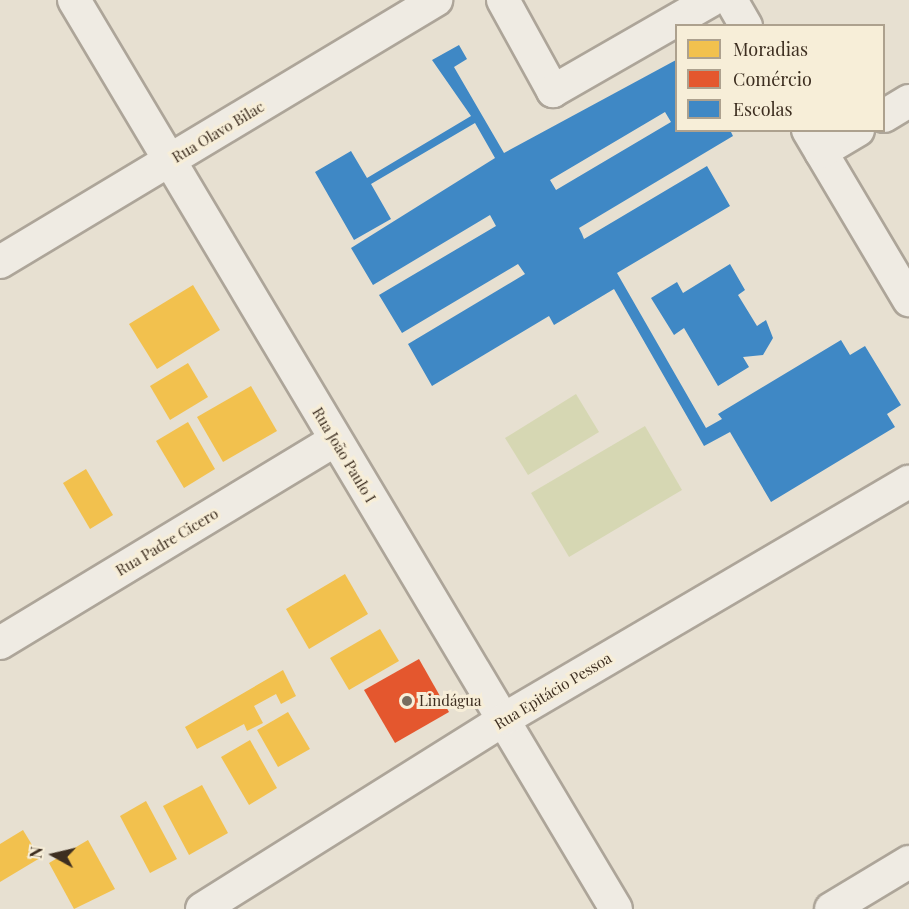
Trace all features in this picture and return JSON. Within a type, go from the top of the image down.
[{"type":"street","name":"Rua João Paulo I","points":[[74,0],[172,159],[334,441],[506,718],[616,909]]},
{"type":"street","name":"Rua Olavo Bilac","points":[[0,262],[436,0]]},
{"type":"street","points":[[502,0],[553,91],[711,0]]},
{"type":"street","points":[[731,0],[745,24]]},
{"type":"street","points":[[885,115],[909,101]]},
{"type":"street","points":[[850,132],[815,141],[909,300]]},
{"type":"street","name":"Rua Padre Cicero","points":[[0,643],[334,441]]},
{"type":"street","name":"Rua Epitácio Pessoa","points":[[202,909],[506,718],[909,482]]},
{"type":"street","points":[[831,909],[909,862]]},
{"type":"green space","points":[[576,394],[599,432],[528,475],[505,438]]},
{"type":"green space","points":[[645,426],[682,490],[569,557],[531,493]]},
{"type":"building: Moradias","points":[[193,285],[220,330],[157,369],[129,324]]},
{"type":"building: Moradias","points":[[188,363],[208,397],[170,420],[150,386]]},
{"type":"building: Moradias","points":[[251,386],[277,431],[223,462],[197,417]]},
{"type":"building: Moradias","points":[[188,422],[215,469],[184,488],[156,441]]},
{"type":"building: Moradias","points":[[86,469],[113,515],[90,529],[63,483]]},
{"type":"building: Moradias","points":[[345,574],[368,614],[309,649],[286,609]]},
{"type":"building: Moradias","points":[[380,629],[399,661],[349,690],[330,658]]},
{"type":"building: Moradias","points":[[283,670],[296,696],[281,704],[276,694],[254,706],[263,723],[247,731],[244,724],[197,749],[185,727]]},
{"type":"building: Moradias","points":[[288,712],[310,749],[278,767],[257,730]]},
{"type":"building: Moradias","points":[[250,740],[277,788],[249,805],[221,757]]},
{"type":"building: Moradias","points":[[202,785],[228,833],[189,855],[163,806]]},
{"type":"building: Moradias","points":[[146,801],[177,859],[150,873],[120,816]]},
{"type":"building: Moradias","points":[[23,830],[40,858],[0,882],[0,844]]},
{"type":"building: Moradias","points":[[88,840],[115,889],[74,909],[49,863]]},
{"type":"building: Comércio","name":"Lindágua","points":[[419,659],[449,712],[395,743],[364,690]]},
{"type":"building: Escolas","points":[[459,45],[467,59],[454,67],[504,153],[675,61],[675,132],[731,132],[733,136],[579,228],[584,239],[707,166],[730,206],[617,273],[706,428],[722,419],[718,414],[841,340],[850,355],[865,346],[901,405],[887,414],[895,427],[771,502],[730,432],[704,446],[614,289],[554,325],[549,316],[432,386],[408,344],[525,274],[518,264],[402,333],[379,295],[496,226],[490,215],[373,285],[351,248],[495,158],[475,123],[371,184],[391,219],[354,240],[315,172],[351,151],[367,178],[471,116],[432,60]],"holes":[[[665,112],[671,122],[556,190],[550,180]]]},
{"type":"building: Escolas","points":[[730,264],[745,290],[738,295],[757,326],[766,320],[773,338],[763,355],[743,357],[749,367],[718,386],[684,328],[674,335],[651,298],[677,282],[683,293]]},
{"type":"place","name":"Lindágua","points":[[407,701]]}]
